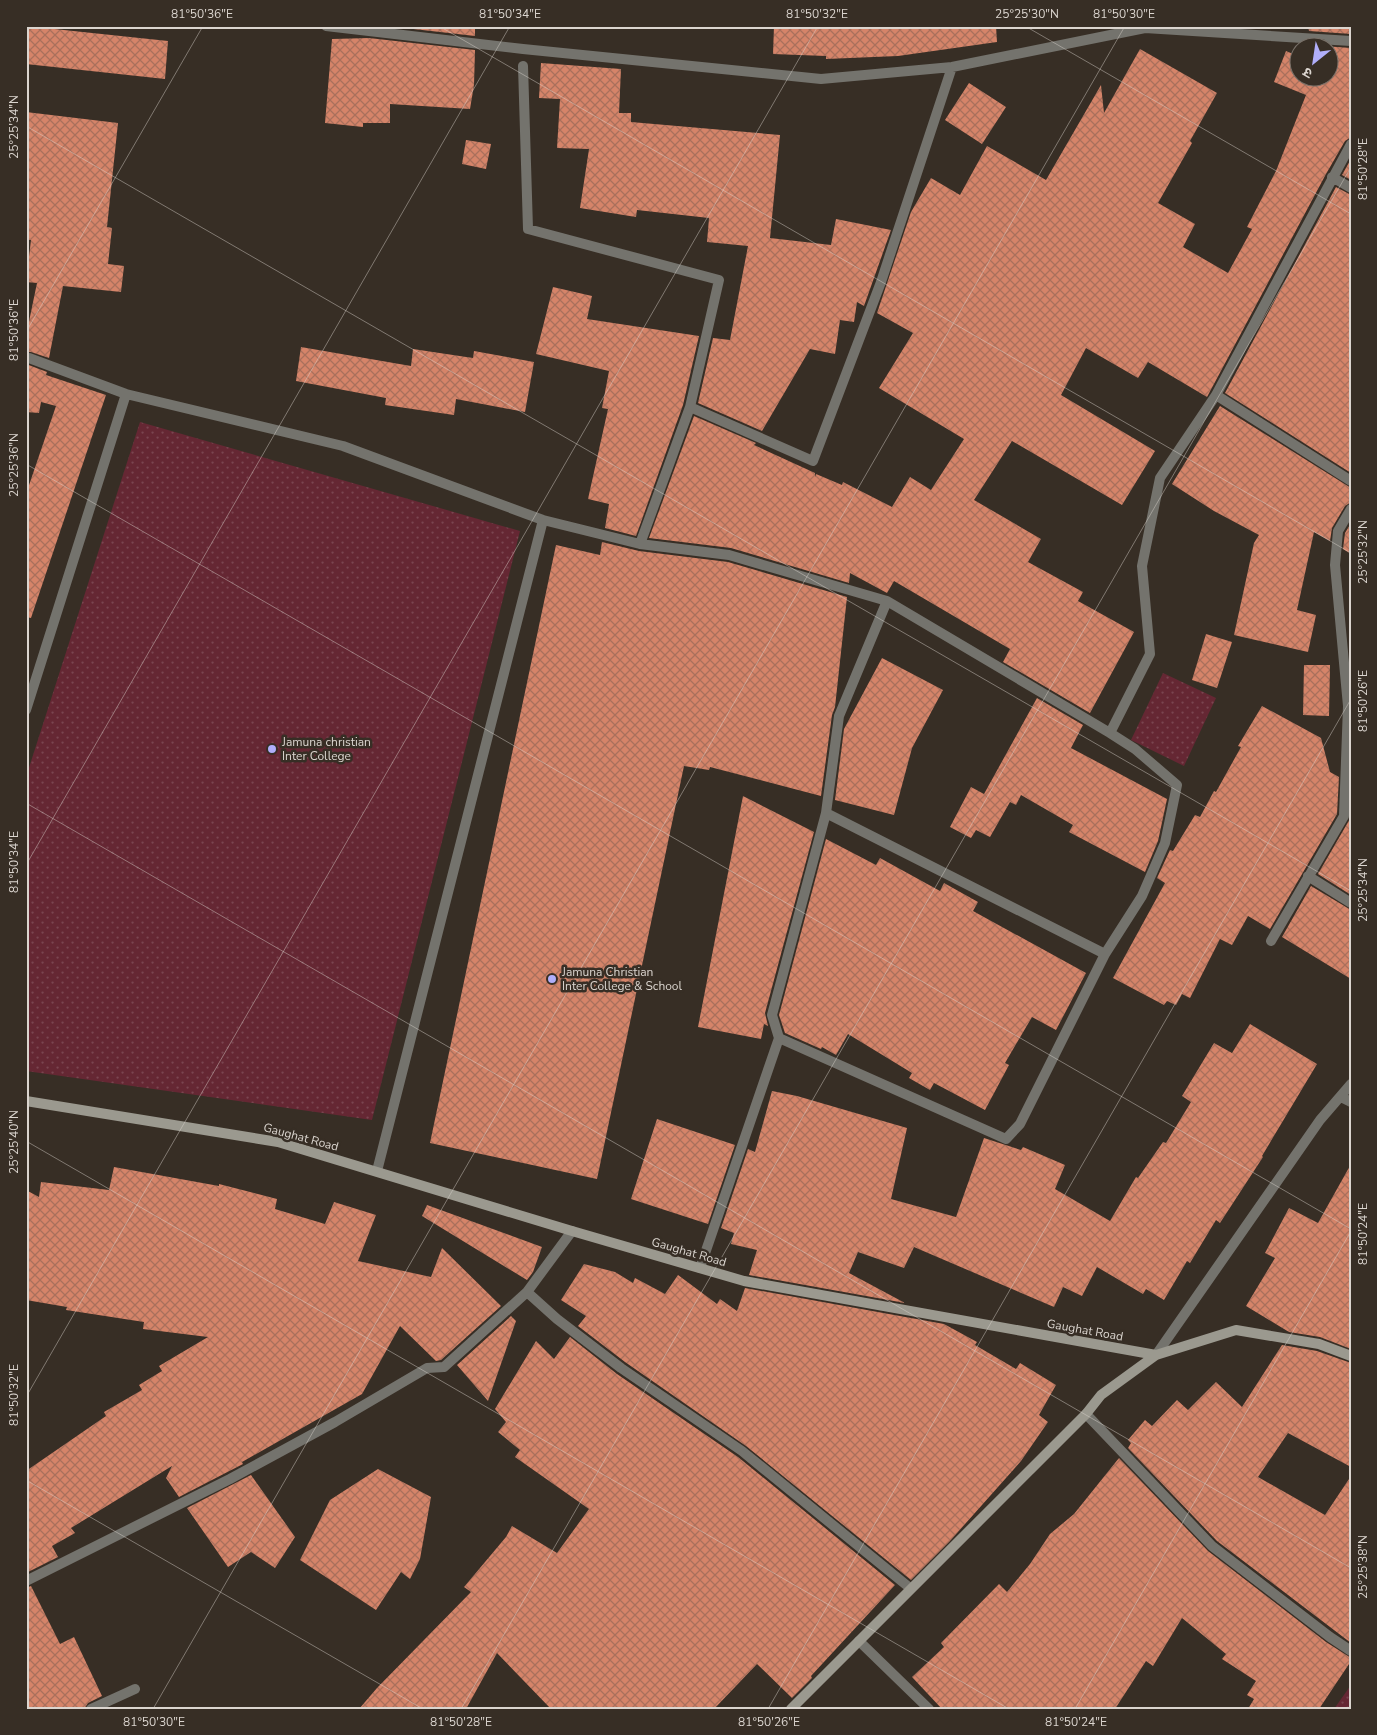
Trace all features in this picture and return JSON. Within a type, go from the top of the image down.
[{"type":"main road","name":"Gaughat Road","points":[[26,1101],[278,1142],[744,1281],[1156,1355],[1236,1330],[1319,1344],[1351,1356]]},
{"type":"main road","points":[[791,1709],[1086,1414],[1101,1395],[1156,1355]]},
{"type":"street","points":[[326,26],[523,50],[821,79],[952,67],[1145,28],[1351,41]]},
{"type":"street","points":[[523,66],[528,229],[719,280],[690,407],[640,544]]},
{"type":"street","points":[[690,407],[813,461],[881,282],[952,67]]},
{"type":"street","points":[[1110,733],[1150,654],[1142,566],[1160,478],[1216,395],[1351,144]]},
{"type":"street","points":[[1332,177],[1351,188]]},
{"type":"street","points":[[29,358],[126,394],[344,446],[543,520],[640,544],[729,555],[888,601],[1110,733],[1135,749],[1177,785],[1165,842],[1142,896],[1105,954],[1020,1124],[1006,1139],[779,1038]]},
{"type":"street","points":[[26,710],[126,394]]},
{"type":"street","points":[[1216,395],[1351,481]]},
{"type":"street","points":[[1271,941],[1344,816],[1348,706],[1335,565],[1338,531],[1351,509]]},
{"type":"street","points":[[377,1171],[543,520]]},
{"type":"street","points":[[700,1268],[779,1038],[772,1015],[826,812],[840,716],[888,601]]},
{"type":"street","points":[[826,812],[1105,954]]},
{"type":"street","points":[[1308,876],[1351,903]]},
{"type":"street","points":[[1156,1355],[1320,1120],[1351,1084]]},
{"type":"street","points":[[1340,1097],[1351,1102]]},
{"type":"street","points":[[26,1581],[230,1479],[335,1422],[427,1368],[444,1367],[527,1292],[572,1231]]},
{"type":"street","points":[[527,1292],[558,1319],[622,1368],[742,1451],[910,1588]]},
{"type":"street","points":[[1086,1414],[1212,1546],[1351,1651]]},
{"type":"street","points":[[858,1641],[929,1709]]},
{"type":"street","points":[[92,1709],[135,1689]]},
{"type":"shaded area","points":[[140,422],[520,531],[372,1120],[26,1071],[26,777]]},
{"type":"shaded area","points":[[1163,673],[1216,698],[1184,766],[1131,740]]},
{"type":"shaded area","points":[[1351,1685],[1351,1709],[1334,1709]]},
{"type":"building","points":[[26,26],[168,41],[165,79],[26,64]]},
{"type":"building","points":[[387,26],[475,26],[475,36]]},
{"type":"building","points":[[774,26],[996,26],[997,42],[898,56],[826,59],[826,56],[773,54]]},
{"type":"building","points":[[1308,26],[1351,26],[1351,34],[1309,31]]},
{"type":"building","points":[[369,38],[475,50],[474,85],[470,109],[390,104],[390,123],[363,123],[363,127],[325,123],[332,39]]},
{"type":"building","points":[[1340,47],[1351,48],[1351,137],[1345,141],[1326,174],[1207,397],[1148,362],[1138,378],[1086,348],[1061,395],[1155,451],[1122,505],[1012,441],[974,500],[1041,539],[1028,562],[1083,592],[1078,601],[1134,632],[1090,713],[1003,662],[1010,649],[894,581],[887,593],[850,573],[849,583],[731,548],[649,538],[694,416],[756,443],[754,445],[815,473],[815,477],[816,474],[842,485],[843,482],[892,507],[910,477],[931,490],[964,439],[879,388],[913,333],[877,313],[911,212],[931,178],[960,195],[987,146],[1046,180],[1101,85],[1104,113],[1140,49],[1217,93],[1190,141],[1192,143],[1158,203],[1195,224],[1183,247],[1228,273],[1252,229],[1247,227],[1276,171],[1306,95],[1274,82],[1286,51],[1290,53],[1290,88],[1340,88]]},
{"type":"building","points":[[541,63],[621,69],[619,113],[631,113],[631,122],[780,135],[770,238],[831,245],[836,219],[891,230],[864,306],[857,302],[854,322],[840,320],[835,354],[810,349],[762,431],[698,403],[713,338],[730,340],[748,246],[707,242],[709,218],[637,210],[636,217],[580,208],[589,149],[557,148],[560,99],[539,98]]},
{"type":"building","points":[[969,83],[1006,107],[982,144],[945,120]]},
{"type":"building","points":[[26,112],[118,123],[107,227],[112,228],[108,264],[124,266],[121,292],[63,286],[49,358],[26,352],[26,336],[37,283],[26,282],[31,240],[26,240]]},
{"type":"building","points":[[466,140],[491,144],[486,169],[462,164]]},
{"type":"building","points":[[1351,159],[1351,180],[1342,175]]},
{"type":"building","points":[[1336,187],[1351,195],[1351,473],[1225,393]]},
{"type":"building","points":[[553,287],[592,296],[587,319],[699,336],[683,405],[636,536],[605,528],[609,504],[588,499],[608,409],[602,408],[609,371],[536,354]]},
{"type":"building","points":[[301,347],[411,366],[413,349],[473,358],[474,351],[534,362],[525,412],[456,399],[454,415],[385,405],[386,398],[296,381]]},
{"type":"building","points":[[26,364],[47,372],[46,375],[106,395],[31,618],[26,617],[26,494],[56,406],[41,402],[39,413],[26,412]]},
{"type":"building","points":[[1220,406],[1351,488],[1351,502],[1345,506],[1332,528],[1330,541],[1314,532],[1297,610],[1316,615],[1308,652],[1234,635],[1254,543],[1259,535],[1214,511],[1172,484]]},
{"type":"building","points":[[1351,523],[1351,554],[1343,549],[1345,533]]},
{"type":"building","name":"Jamuna Christian Inter College & School","points":[[602,542],[639,551],[728,562],[847,597],[835,707],[832,715],[821,796],[710,767],[709,770],[684,766],[597,1179],[430,1143],[556,545],[600,555]]},
{"type":"building","points":[[1206,634],[1232,642],[1217,688],[1192,680]]},
{"type":"building","points":[[882,658],[943,690],[912,748],[894,815],[835,800],[844,729]]},
{"type":"building","points":[[1304,665],[1330,665],[1329,716],[1303,715]]},
{"type":"building","points":[[1037,698],[1083,725],[1071,748],[1167,799],[1158,841],[1145,872],[1069,832],[1073,825],[1021,795],[1016,805],[1010,802],[990,837],[976,830],[971,838],[950,827],[971,787],[984,794]]},
{"type":"building","points":[[1262,706],[1321,738],[1330,772],[1339,777],[1337,814],[1270,929],[1248,916],[1232,945],[1220,939],[1190,998],[1182,994],[1176,1005],[1167,1001],[1164,1005],[1113,978],[1165,883],[1157,878],[1170,850],[1173,851],[1195,815],[1200,817],[1214,791],[1216,792],[1241,747],[1238,746]]},
{"type":"building","points":[[743,796],[814,832],[765,1013],[768,1026],[764,1024],[761,1039],[698,1027]]},
{"type":"building","points":[[1351,817],[1351,895],[1318,874]]},
{"type":"building","points":[[826,839],[876,865],[880,858],[940,891],[944,883],[978,902],[973,911],[1086,973],[1056,1030],[1032,1017],[1005,1063],[1009,1065],[985,1110],[934,1083],[930,1090],[909,1078],[912,1073],[848,1034],[836,1055],[822,1047],[821,1049],[785,1033],[779,1015]]},
{"type":"building","points":[[1311,886],[1351,910],[1351,979],[1282,937]]},
{"type":"building","points":[[1250,1024],[1317,1064],[1263,1157],[1220,1223],[1216,1220],[1190,1263],[1187,1261],[1164,1300],[1146,1289],[1143,1294],[1097,1267],[1082,1296],[1063,1287],[1054,1307],[914,1247],[904,1268],[858,1252],[849,1273],[905,1303],[749,1275],[757,1250],[731,1244],[734,1233],[721,1228],[748,1149],[755,1152],[772,1091],[797,1096],[907,1128],[891,1199],[956,1217],[984,1138],[1021,1150],[1023,1147],[1065,1165],[1055,1189],[1110,1221],[1136,1177],[1138,1178],[1163,1142],[1166,1143],[1191,1102],[1182,1096],[1214,1043],[1232,1053]]},
{"type":"building","points":[[657,1119],[735,1145],[708,1224],[631,1199]]},
{"type":"building","points":[[1351,1164],[1351,1349],[1320,1337],[1289,1332],[1246,1306],[1275,1258],[1265,1253],[1289,1208],[1318,1223]]},
{"type":"building","points":[[114,1167],[219,1186],[219,1184],[277,1199],[275,1209],[325,1224],[334,1202],[376,1215],[358,1261],[431,1277],[442,1248],[501,1306],[441,1360],[436,1361],[400,1326],[362,1394],[242,1462],[243,1464],[179,1497],[166,1478],[172,1466],[71,1528],[75,1533],[52,1546],[58,1557],[26,1573],[26,1471],[106,1416],[104,1412],[142,1390],[139,1385],[162,1371],[159,1366],[208,1337],[143,1329],[144,1322],[66,1310],[67,1307],[26,1300],[26,1190],[39,1197],[41,1182],[109,1190]]},
{"type":"building","points":[[427,1205],[542,1247],[533,1272],[527,1280],[422,1216]]},
{"type":"building","points":[[584,1264],[615,1272],[633,1283],[635,1278],[665,1294],[678,1275],[717,1304],[720,1299],[737,1311],[745,1288],[944,1324],[977,1342],[975,1345],[1016,1369],[1020,1363],[1056,1385],[1039,1415],[1048,1422],[1021,1461],[950,1541],[911,1580],[746,1446],[625,1362],[578,1326],[586,1316],[561,1300]]},
{"type":"building","points":[[511,1316],[516,1321],[488,1401],[457,1365]]},
{"type":"building","points":[[570,1337],[617,1374],[738,1457],[895,1585],[792,1698],[757,1664],[714,1709],[551,1709],[497,1653],[466,1709],[359,1709],[377,1688],[471,1592],[464,1587],[506,1537],[512,1526],[557,1553],[589,1509],[515,1457],[520,1450],[498,1432],[506,1422],[495,1409],[536,1341],[554,1359]]},
{"type":"building","points":[[1282,1345],[1317,1351],[1351,1363],[1351,1467],[1288,1433],[1258,1477],[1325,1515],[1351,1476],[1351,1643],[1217,1541],[1128,1448],[1131,1443],[1128,1440],[1145,1420],[1152,1426],[1177,1400],[1188,1410],[1216,1382],[1242,1407]]},
{"type":"building","points":[[1119,1458],[1208,1551],[1326,1642],[1351,1658],[1351,1661],[1319,1709],[1248,1709],[1254,1699],[1247,1695],[1256,1681],[1222,1659],[1226,1654],[1182,1618],[1153,1666],[1146,1661],[1115,1709],[942,1709],[912,1677],[944,1647],[941,1643],[999,1584],[1007,1592],[1030,1564],[1050,1534],[1074,1514]]},
{"type":"building","points":[[378,1469],[431,1497],[420,1559],[410,1579],[401,1572],[376,1610],[300,1560],[330,1500]]},
{"type":"building","points":[[251,1475],[295,1537],[275,1568],[251,1552],[228,1567],[187,1508]]},
{"type":"building","points":[[31,1586],[60,1644],[74,1637],[102,1696],[88,1703],[84,1709],[26,1709],[26,1588]]},
{"type":"place","name":"Jamuna christian Inter College","points":[[272,749]]},
{"type":"place","name":"Jamuna Christian Inter College & School","points":[[552,979]]}]
